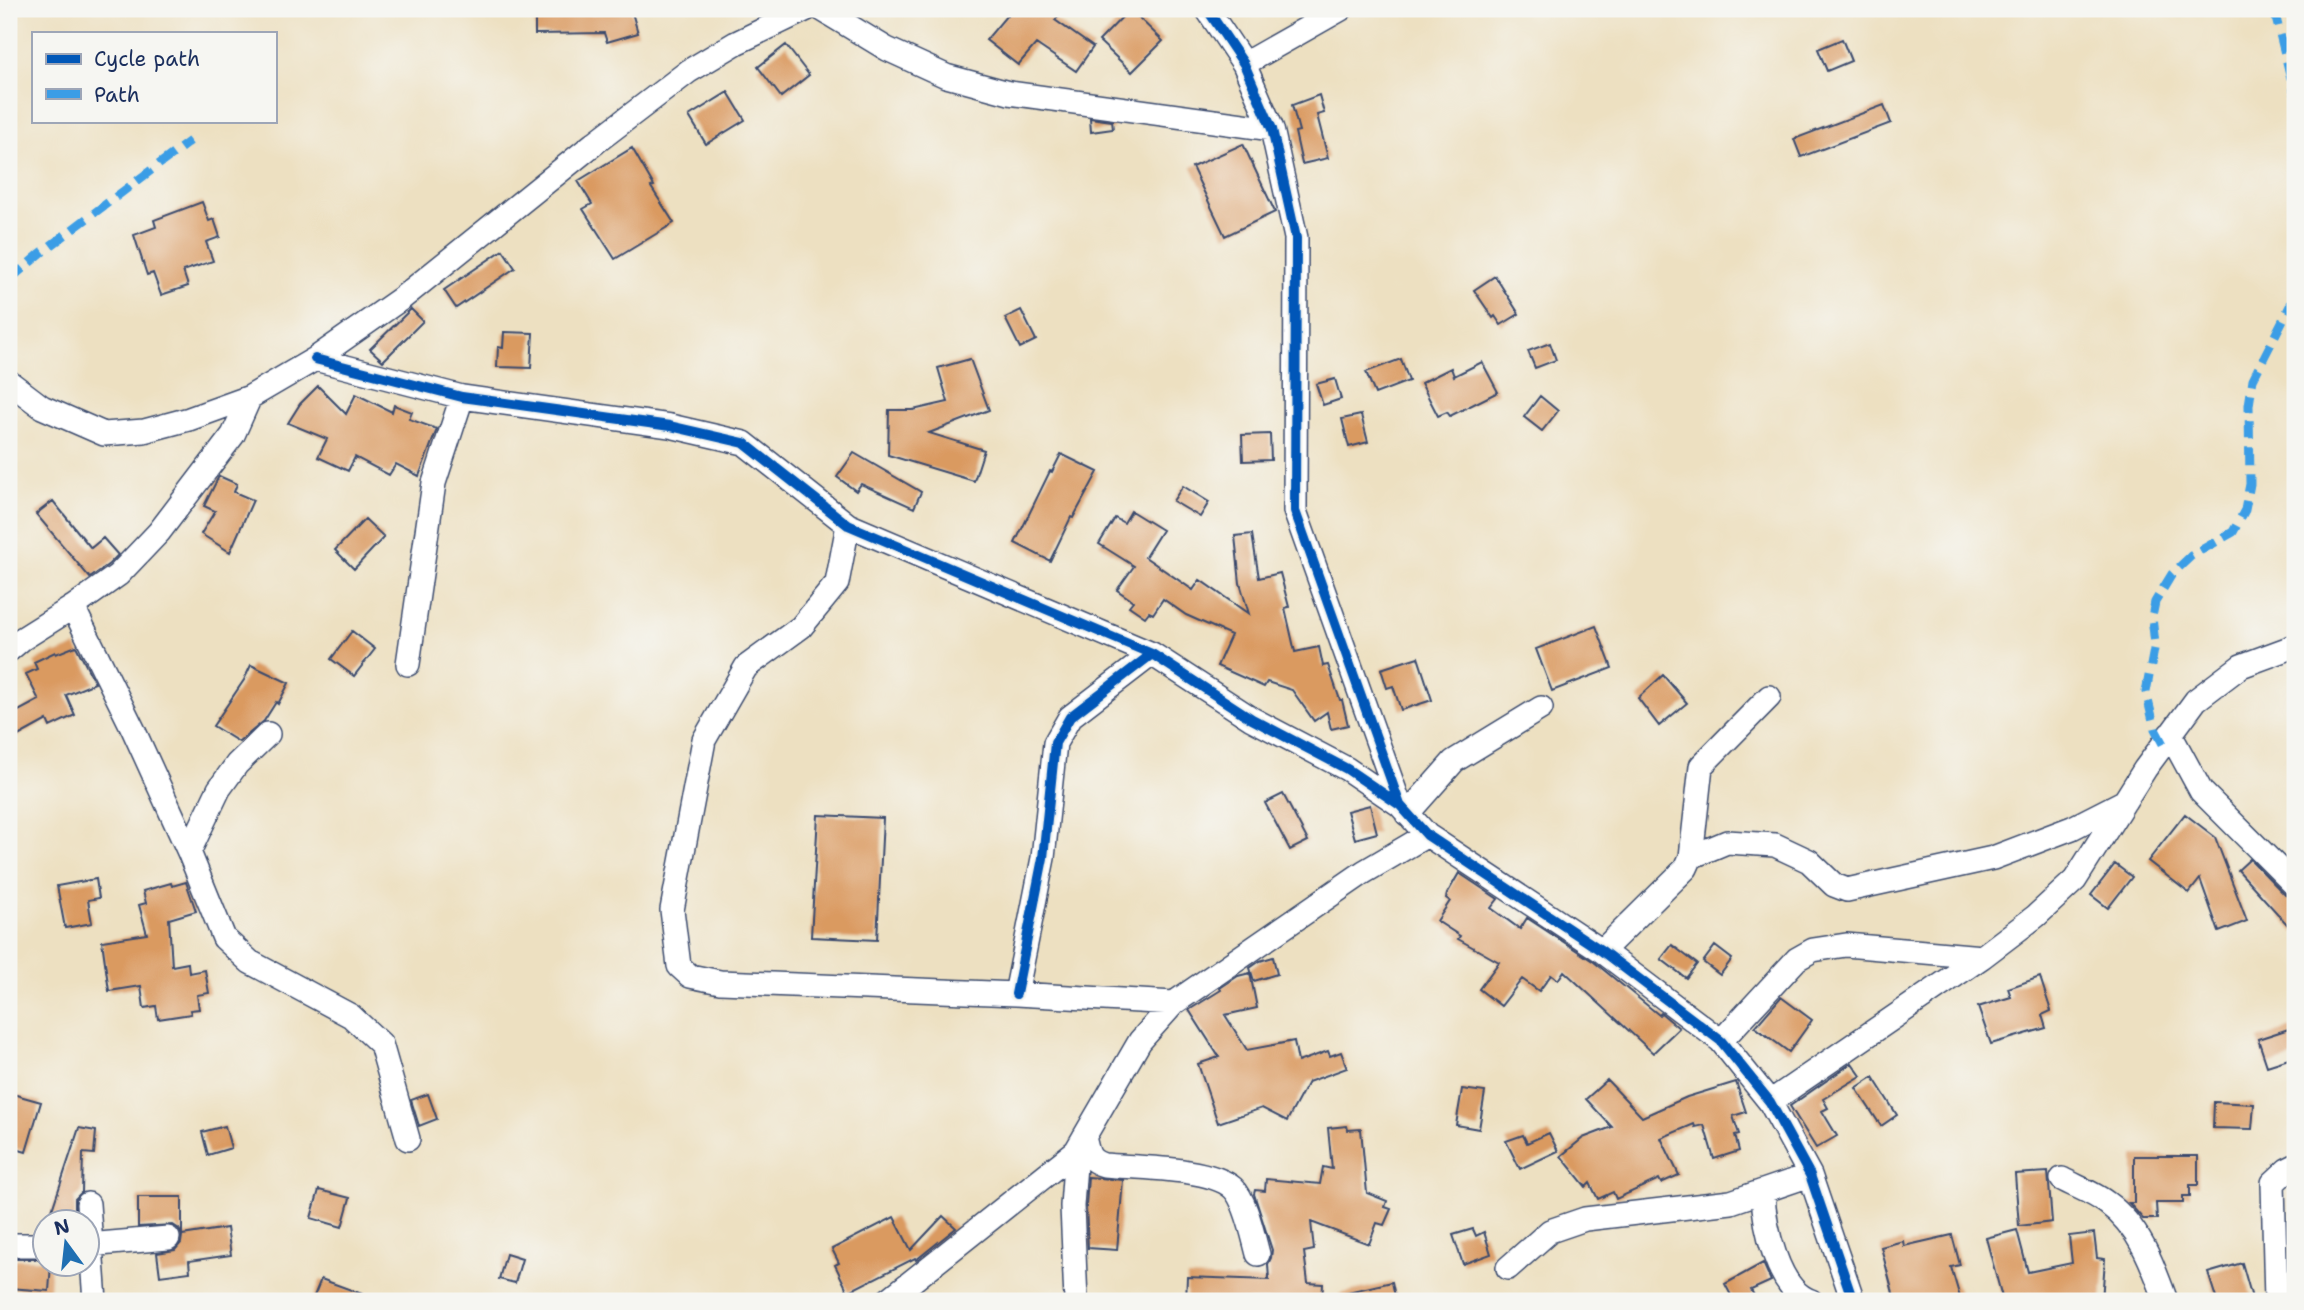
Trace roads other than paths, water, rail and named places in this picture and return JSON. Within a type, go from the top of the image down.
[{"type":"street","points":[[9,382],[41,407],[104,434],[144,431],[189,419],[250,397],[315,359],[402,298],[689,71],[736,43],[807,9]]},
{"type":"street","points":[[821,9],[887,49],[959,80],[1009,93],[1272,129]]},
{"type":"street","points":[[1207,9],[1244,64],[1272,129],[1296,238],[1295,511],[1404,809]]},
{"type":"street","points":[[1244,64],[1341,9]]},
{"type":"street","points":[[315,359],[462,397],[670,426],[744,443],[848,525],[1152,654],[1252,719],[1347,769],[1404,809],[1427,835],[1602,951],[1721,1041],[1770,1102],[1810,1175],[1853,1301]]},
{"type":"street","points":[[9,650],[118,575],[159,532],[233,435],[250,397]]},
{"type":"street","points":[[408,664],[433,482],[462,397]]},
{"type":"street","points":[[848,525],[836,583],[802,626],[746,667],[704,740],[672,909],[679,966],[691,976],[720,982],[1174,1003]]},
{"type":"street","points":[[73,607],[133,729],[189,852],[224,938],[250,962],[351,1016],[381,1044],[408,1139]]},
{"type":"street","points":[[1770,1102],[1982,957],[2036,916],[2075,880],[2170,734],[2196,700],[2241,666],[2295,646]]},
{"type":"street","points":[[1016,994],[1042,858],[1055,743],[1070,717],[1152,654]]},
{"type":"street","points":[[1602,951],[1686,868],[1692,857],[1702,766],[1769,697]]},
{"type":"street","points":[[1404,809],[1454,761],[1541,708]]},
{"type":"street","points":[[189,852],[219,789],[237,764],[268,734]]},
{"type":"street","points":[[2170,734],[2201,791],[2295,884]]},
{"type":"street","points":[[1692,857],[1727,842],[1775,845],[1809,862],[1834,885],[1847,890],[1993,858],[2072,828],[2126,801]]},
{"type":"street","points":[[887,1301],[1080,1144],[1140,1041],[1174,1003],[1364,872],[1427,835]]},
{"type":"street","points":[[1721,1041],[1797,959],[1813,950],[1846,945],[1982,957]]},
{"type":"street","points":[[1080,1144],[1094,1162],[1104,1166],[1199,1173],[1234,1188],[1243,1205],[1258,1254]]},
{"type":"street","points":[[1076,1301],[1072,1206],[1080,1144]]},
{"type":"street","points":[[2276,1301],[2273,1183],[2295,1166]]},
{"type":"street","points":[[1508,1268],[1549,1231],[1585,1219],[1731,1202],[1810,1175]]},
{"type":"street","points":[[2062,1180],[2106,1202],[2129,1223],[2150,1257],[2166,1301]]},
{"type":"street","points":[[1763,1193],[1771,1247],[1788,1282],[1805,1299],[1811,1301]]},
{"type":"street","points":[[102,1244],[168,1238]]},
{"type":"street","points":[[9,1245],[32,1245]]},
{"type":"street","points":[[93,1278],[95,1301]]}]
